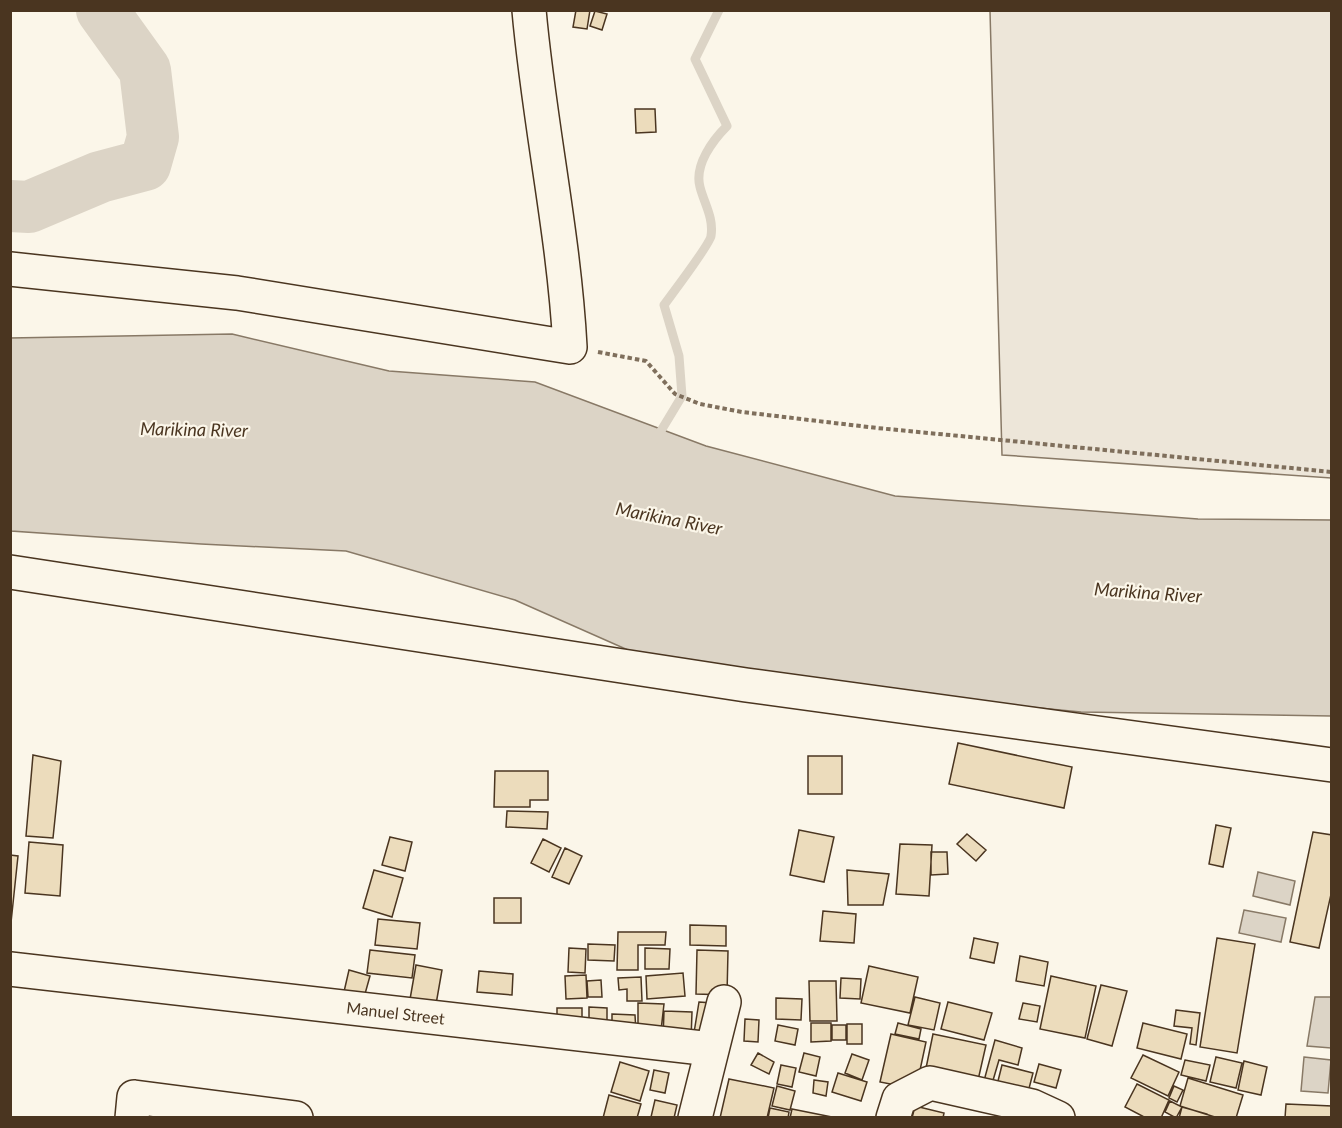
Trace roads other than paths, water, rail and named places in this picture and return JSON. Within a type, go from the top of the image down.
[{"type":"street","points":[[10,269],[237,293],[570,347],[559,222],[529,10]]},
{"type":"street","points":[[10,572],[746,685],[1332,765]]},
{"type":"street","name":"Manuel Street","points":[[10,969],[711,1049]]},
{"type":"street","points":[[695,1118],[724,1002]]},
{"type":"street","points":[[893,1118],[898,1099],[930,1083],[1032,1106],[1058,1118]]},
{"type":"street","points":[[132,1118],[134,1097],[296,1118]]},
{"type":"water","name":"Marikina River","points":[[232,334],[389,371],[535,382],[706,446],[895,496],[1198,519],[1331,520],[1331,716],[1081,712],[854,690],[646,658],[515,600],[346,551],[11,531],[10,338]]},
{"type":"water","points":[[1258,872],[1295,881],[1290,905],[1253,896]]},
{"type":"water","points":[[1244,910],[1286,918],[1281,942],[1239,933]]},
{"type":"water","points":[[1315,997],[1331,997],[1331,1048],[1307,1046]]},
{"type":"water","points":[[1304,1057],[1331,1060],[1328,1093],[1301,1091]]},
{"type":"waterway","points":[[10,206],[29,207],[100,177],[145,165],[153,137],[145,70],[102,10]]},
{"type":"waterway","points":[[656,439],[682,396],[679,356],[664,305],[711,236],[710,217],[700,187],[700,170],[706,154],[727,126],[695,59],[719,10]]}]
